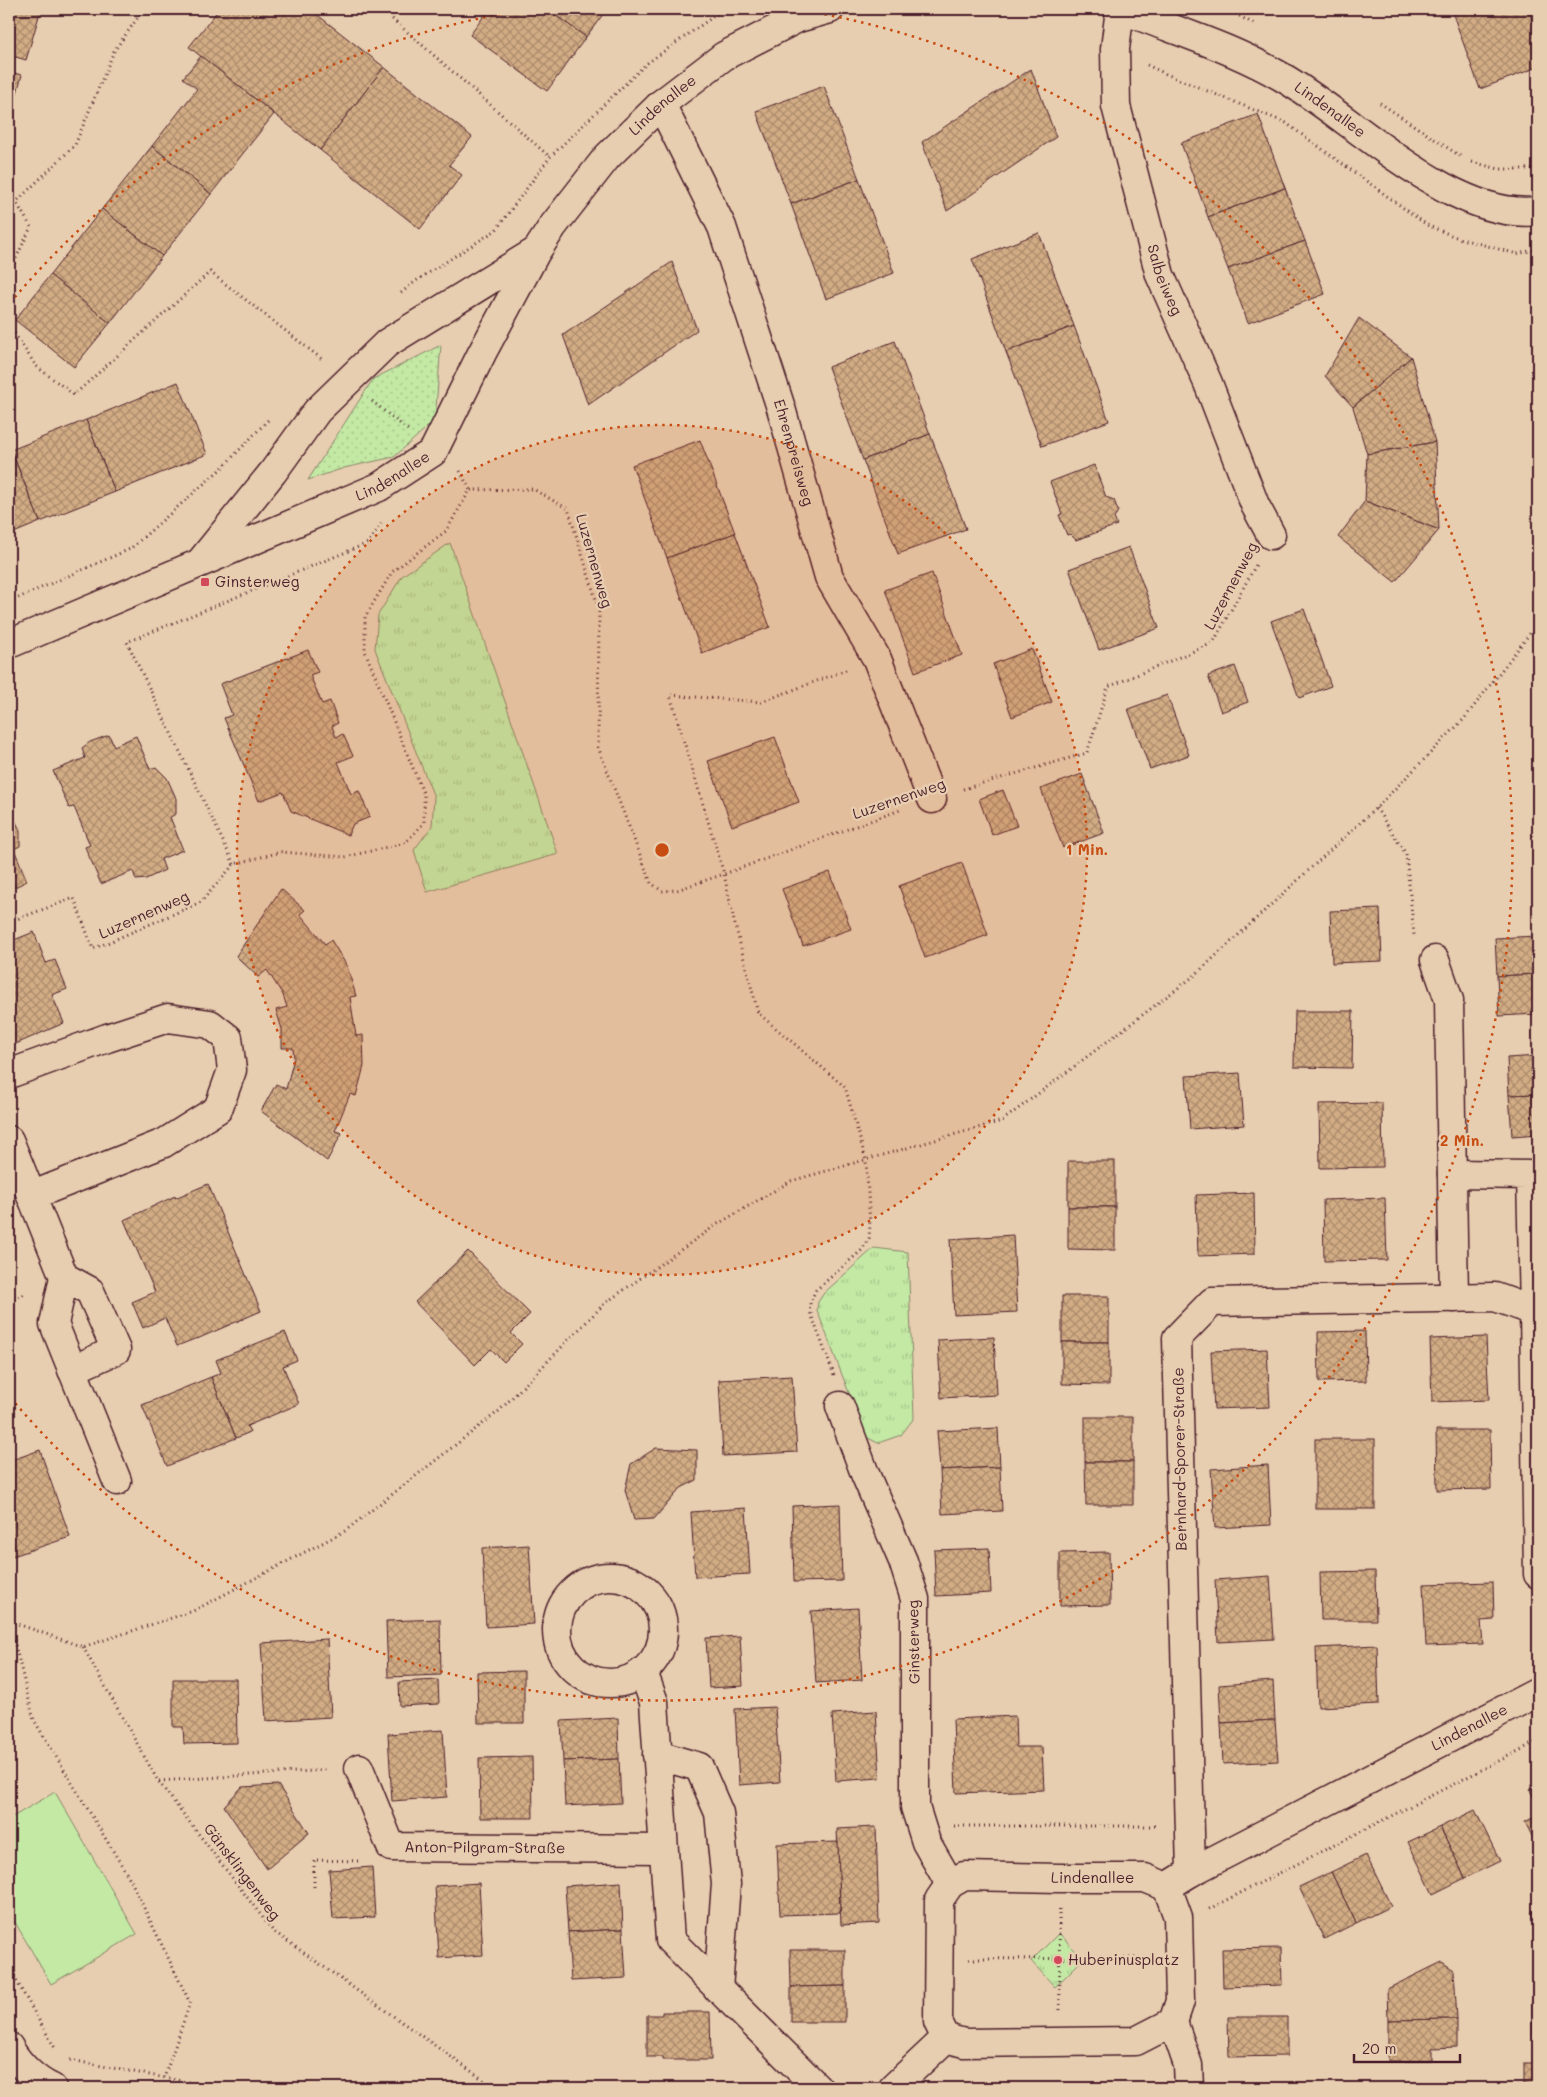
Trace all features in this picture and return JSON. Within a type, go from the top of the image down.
[{"type":"street","name":"Lindenallee","points":[[9,644],[379,487],[433,452],[482,353],[536,252],[553,226],[607,157],[661,104],[724,56],[795,13],[830,9]]},
{"type":"street","name":"Lindenallee","points":[[1119,9],[1214,44],[1283,78],[1416,171],[1476,202],[1521,213],[1538,211]]},
{"type":"street","name":"Salbeiweg","points":[[1119,9],[1115,49],[1116,106],[1160,275],[1208,383],[1255,506],[1271,535]]},
{"type":"street","name":"Ehrenpreisweg","points":[[661,104],[722,227],[780,408],[829,577],[877,659],[932,798]]},
{"type":"street","name":"Lindenallee","points":[[200,563],[273,472],[317,411],[386,343],[536,252]]},
{"type":"street","points":[[1435,960],[1449,1000],[1454,1298]]},
{"type":"street","points":[[9,1074],[168,1018],[210,1024],[228,1038],[232,1070],[218,1108],[164,1143],[31,1196]]},
{"type":"street","points":[[9,1140],[64,1277],[54,1324],[117,1481]]},
{"type":"street","points":[[1452,1174],[1531,1175],[1538,1574]]},
{"type":"street","points":[[64,1277],[90,1291],[116,1350],[72,1370]]},
{"type":"street","name":"Bernhard-Sporer-Straße","points":[[1191,1872],[1177,1338],[1212,1302],[1495,1296],[1534,1311]]},
{"type":"street","name":"Ginsterweg","points":[[840,1406],[865,1474],[903,1560],[915,1599],[915,1807],[926,1842],[950,1884]]},
{"type":"street","points":[[643,1672],[654,1702],[662,1849],[670,1940],[818,2088]]},
{"type":"street","name":"Lindenallee","points":[[950,1884],[964,1876],[1145,1878],[1167,1887],[1191,1872],[1538,1692]]},
{"type":"street","points":[[658,1755],[698,1767],[719,1813],[726,1884],[718,1989]]},
{"type":"street","name":"Anton-Pilgram-Straße","points":[[359,1768],[391,1846],[662,1849]]},
{"type":"street","points":[[950,1884],[939,1900],[938,2022],[946,2038],[964,2043],[1136,2041],[1173,2022]]},
{"type":"street","points":[[1167,1887],[1178,1917],[1180,1958],[1180,2001],[1173,2022],[1188,2065],[1189,2088]]},
{"type":"street","points":[[893,2088],[946,2038]]},
{"type":"street","points":[[9,2047],[42,2086]]},
{"type":"path","points":[[9,202],[16,202],[75,145],[114,51],[144,9]]},
{"type":"path","points":[[381,9],[550,157]]},
{"type":"path","points":[[1226,9],[1256,25]]},
{"type":"path","points":[[1115,49],[1166,74],[1286,123],[1427,225],[1458,238],[1517,254],[1538,249]]},
{"type":"path","points":[[1372,98],[1466,161],[1499,169],[1538,169]]},
{"type":"path","points":[[9,297],[10,271],[31,227],[16,202]]},
{"type":"path","points":[[9,325],[36,366],[74,395],[210,272],[348,380],[433,452]]},
{"type":"path","name":"Luzernenweg","points":[[9,922],[74,898],[93,949],[201,902],[234,864],[281,852],[345,857],[405,843],[424,824],[424,795],[365,651],[365,617],[392,572],[446,531],[470,490],[533,489],[568,509],[599,609],[598,747],[651,883],[662,891],[677,890],[724,874],[932,798],[1087,753],[1108,687],[1213,644],[1271,535]]},
{"type":"path","points":[[234,864],[127,642],[368,543],[384,520]]},
{"type":"path","points":[[9,1621],[83,1647],[193,1611],[345,1531],[499,1411],[604,1304],[716,1225],[791,1181],[1002,1121],[1194,976],[1376,808],[1464,719],[1538,623]]},
{"type":"path","points":[[840,1406],[838,1387],[811,1314],[810,1302],[816,1290],[862,1250],[869,1238],[866,1160],[845,1087],[758,1013],[724,874],[670,695],[761,702],[877,659]]},
{"type":"path","points":[[1376,808],[1406,854],[1415,943],[1435,960]]},
{"type":"path","points":[[9,1621],[34,1720],[130,1879],[190,2003],[164,2078]]},
{"type":"path","name":"Gänsklingenweg","points":[[83,1647],[158,1781],[273,1931],[495,2088]]},
{"type":"path","points":[[1203,1912],[1538,1741]]},
{"type":"path","points":[[158,1781],[359,1768]]},
{"type":"path","points":[[921,1826],[1189,1826]]},
{"type":"path","points":[[314,1887],[314,1860],[381,1862],[391,1846]]},
{"type":"path","points":[[1059,1878],[1060,2041]]},
{"type":"path","points":[[939,1959],[1180,1958]]},
{"type":"path","points":[[9,1968],[60,2058],[219,2088]]},
{"type":"green space","points":[[441,345],[435,420],[394,457],[344,468],[308,480],[373,379]]},
{"type":"green space","points":[[450,543],[558,854],[427,892],[414,850],[432,826],[434,797],[375,649],[378,615],[402,576]]},
{"type":"green space","points":[[874,1248],[908,1252],[914,1418],[901,1435],[878,1443],[866,1437],[817,1310],[818,1302],[824,1293]]},
{"type":"green space","points":[[55,1792],[137,1934],[51,1984],[9,1912],[9,1819]]},
{"type":"green space","points":[[1059,1933],[1083,1959],[1055,1987],[1031,1961]]},
{"type":"building","points":[[9,9],[41,9],[26,60],[9,55]]},
{"type":"building","points":[[219,9],[310,9],[384,67],[320,150],[189,47]]},
{"type":"building","points":[[489,9],[547,9],[586,37],[547,91],[470,35]]},
{"type":"building","points":[[547,9],[607,9],[586,37]]},
{"type":"building","points":[[1451,9],[1528,9],[1538,36],[1538,67],[1480,89]]},
{"type":"building","points":[[201,56],[274,114],[211,194],[152,146],[197,89],[183,78]]},
{"type":"building","points":[[384,67],[472,137],[449,165],[462,175],[420,229],[320,150]]},
{"type":"building","points":[[1031,69],[1056,137],[947,211],[922,142]]},
{"type":"building","points":[[9,72],[22,75],[9,121]]},
{"type":"building","points":[[824,86],[859,179],[791,204],[756,111]]},
{"type":"building","points":[[1258,114],[1285,188],[1208,217],[1181,143]]},
{"type":"building","points":[[152,146],[211,194],[162,256],[102,209]]},
{"type":"building","points":[[859,179],[894,273],[826,299],[791,204]]},
{"type":"building","points":[[1285,188],[1305,241],[1228,269],[1208,217]]},
{"type":"building","points":[[102,209],[162,256],[110,323],[50,275]]},
{"type":"building","points":[[1039,233],[1074,326],[1006,352],[972,259]]},
{"type":"building","points":[[1305,241],[1325,294],[1248,323],[1228,269]]},
{"type":"building","points":[[672,262],[697,330],[588,405],[563,335]]},
{"type":"building","points":[[50,275],[110,323],[74,367],[15,320]]},
{"type":"building","points":[[1359,318],[1411,357],[1353,407],[1325,376]]},
{"type":"building","points":[[1074,326],[1109,421],[1042,446],[1006,352]]},
{"type":"building","points":[[895,341],[930,434],[863,460],[828,367]]},
{"type":"building","points":[[1411,357],[1435,442],[1367,454],[1353,407]]},
{"type":"building","points":[[178,382],[207,454],[115,492],[86,420]]},
{"type":"building","points":[[86,420],[115,492],[40,522],[11,450]]},
{"type":"building","points":[[930,434],[966,529],[898,554],[863,460]]},
{"type":"building","points":[[700,440],[735,533],[667,558],[632,465]]},
{"type":"building","points":[[1435,442],[1439,530],[1365,501],[1367,454]]},
{"type":"building","points":[[11,450],[40,522],[9,535],[9,451]]},
{"type":"building","points":[[1094,465],[1106,497],[1114,500],[1118,511],[1114,518],[1117,525],[1076,540],[1070,534],[1067,535],[1059,515],[1062,514],[1050,482]]},
{"type":"building","points":[[1365,501],[1439,530],[1395,582],[1338,537]]},
{"type":"building","points":[[735,533],[770,627],[702,653],[667,558]]},
{"type":"building","points":[[1129,547],[1159,628],[1099,650],[1069,569]]},
{"type":"building","points":[[932,573],[962,655],[915,672],[885,590]]},
{"type":"building","points":[[1304,609],[1331,686],[1299,698],[1271,621]]},
{"type":"building","points":[[1032,649],[1052,702],[1012,717],[993,664]]},
{"type":"building","points":[[308,650],[318,672],[310,675],[322,704],[330,701],[338,723],[332,726],[336,737],[343,734],[353,756],[338,762],[351,794],[359,791],[370,817],[353,824],[348,835],[291,811],[283,792],[259,801],[224,718],[232,715],[220,684]]},
{"type":"building","points":[[1235,666],[1248,702],[1221,712],[1208,676]]},
{"type":"building","points":[[1167,695],[1189,755],[1150,769],[1128,709]]},
{"type":"building","points":[[109,735],[114,746],[136,736],[150,769],[156,767],[167,778],[176,798],[176,814],[170,817],[183,850],[161,859],[165,870],[146,879],[136,880],[133,871],[101,884],[85,847],[90,845],[74,807],[69,808],[53,771],[85,758],[82,748],[90,742]]},
{"type":"building","points":[[775,737],[799,802],[732,826],[708,761]]},
{"type":"building","points":[[1082,774],[1104,833],[1063,848],[1041,789]]},
{"type":"building","points":[[1003,790],[1017,826],[992,835],[979,799]]},
{"type":"building","points":[[9,808],[20,830],[20,846],[14,849],[27,881],[9,890]]},
{"type":"building","points":[[962,863],[988,935],[925,958],[899,886]]},
{"type":"building","points":[[830,872],[851,929],[803,946],[782,889]]},
{"type":"building","points":[[281,889],[305,910],[300,914],[325,944],[331,940],[347,966],[356,996],[350,997],[356,1036],[363,1035],[364,1066],[356,1096],[350,1094],[335,1131],[342,1133],[327,1161],[261,1111],[276,1084],[286,1089],[294,1058],[293,1048],[282,1048],[282,1029],[276,1010],[287,1007],[283,995],[267,970],[258,977],[236,956]]},
{"type":"building","points":[[1380,909],[1382,961],[1332,963],[1330,911]]},
{"type":"building","points":[[34,932],[46,963],[55,960],[67,989],[52,995],[64,1023],[9,1047],[9,942]]},
{"type":"building","points":[[1538,936],[1538,974],[1497,976],[1495,938]]},
{"type":"building","points":[[1538,974],[1538,1014],[1499,1016],[1497,976]]},
{"type":"building","points":[[1295,1011],[1353,1011],[1352,1068],[1294,1067]]},
{"type":"building","points":[[1538,1056],[1538,1094],[1509,1095],[1507,1058]]},
{"type":"building","points":[[1240,1073],[1244,1125],[1190,1129],[1186,1076]]},
{"type":"building","points":[[1538,1094],[1538,1134],[1512,1136],[1509,1095]]},
{"type":"building","points":[[1382,1103],[1383,1167],[1320,1168],[1319,1104]]},
{"type":"building","points":[[1068,1161],[1115,1161],[1115,1207],[1068,1207]]},
{"type":"building","points":[[208,1184],[261,1311],[177,1346],[165,1318],[143,1328],[132,1302],[155,1292],[124,1220],[175,1196],[175,1198]]},
{"type":"building","points":[[1254,1193],[1255,1254],[1198,1256],[1196,1195]]},
{"type":"building","points":[[1385,1198],[1387,1260],[1324,1261],[1323,1200]]},
{"type":"building","points":[[1068,1207],[1115,1207],[1115,1250],[1068,1249]]},
{"type":"building","points":[[1013,1235],[1017,1312],[954,1315],[950,1239]]},
{"type":"building","points":[[468,1251],[530,1314],[511,1333],[522,1344],[504,1362],[491,1349],[475,1365],[415,1302]]},
{"type":"building","points":[[1062,1296],[1109,1296],[1109,1342],[1062,1342]]},
{"type":"building","points":[[1365,1331],[1366,1381],[1319,1382],[1318,1332]]},
{"type":"building","points":[[285,1332],[297,1360],[283,1366],[299,1404],[247,1426],[250,1432],[236,1438],[211,1377],[221,1373],[216,1360]]},
{"type":"building","points":[[994,1337],[997,1395],[941,1398],[938,1340]]},
{"type":"building","points":[[1486,1337],[1489,1400],[1432,1402],[1430,1339]]},
{"type":"building","points":[[1062,1342],[1109,1342],[1109,1385],[1062,1384]]},
{"type":"building","points":[[1267,1349],[1270,1407],[1214,1409],[1211,1351]]},
{"type":"building","points":[[792,1376],[797,1452],[723,1456],[719,1380]]},
{"type":"building","points":[[211,1377],[236,1438],[167,1466],[142,1405]]},
{"type":"building","points":[[9,1395],[15,1413],[9,1416]]},
{"type":"building","points":[[1085,1417],[1133,1417],[1133,1462],[1085,1462]]},
{"type":"building","points":[[998,1428],[1000,1467],[940,1470],[937,1431]]},
{"type":"building","points":[[1436,1430],[1490,1430],[1491,1489],[1437,1490]]},
{"type":"building","points":[[1315,1439],[1375,1439],[1375,1509],[1315,1509]]},
{"type":"building","points":[[656,1448],[697,1450],[697,1480],[681,1488],[654,1519],[634,1520],[625,1490],[631,1464]]},
{"type":"building","points":[[40,1450],[70,1537],[10,1557],[9,1461]]},
{"type":"building","points":[[1085,1462],[1133,1462],[1133,1505],[1086,1505]]},
{"type":"building","points":[[1268,1465],[1271,1525],[1215,1528],[1211,1469]]},
{"type":"building","points":[[1000,1467],[1002,1511],[942,1514],[940,1470]]},
{"type":"building","points":[[840,1504],[842,1581],[794,1582],[792,1506]]},
{"type":"building","points":[[746,1508],[750,1574],[695,1577],[691,1512]]},
{"type":"building","points":[[529,1545],[534,1624],[486,1627],[482,1548]]},
{"type":"building","points":[[989,1548],[991,1593],[936,1596],[934,1550]]},
{"type":"building","points":[[1109,1552],[1110,1605],[1060,1606],[1060,1553]]},
{"type":"building","points":[[1375,1571],[1376,1620],[1321,1620],[1320,1572]]},
{"type":"building","points":[[1270,1576],[1274,1639],[1218,1642],[1215,1580]]},
{"type":"building","points":[[1493,1582],[1494,1620],[1481,1621],[1483,1644],[1426,1646],[1423,1584]]},
{"type":"building","points":[[858,1608],[862,1680],[816,1683],[811,1611]]},
{"type":"building","points":[[440,1619],[441,1675],[388,1677],[386,1621]]},
{"type":"building","points":[[740,1636],[743,1686],[709,1688],[706,1638]]},
{"type":"building","points":[[327,1639],[331,1717],[266,1721],[261,1643]]},
{"type":"building","points":[[1377,1645],[1379,1704],[1318,1707],[1316,1648]]},
{"type":"building","points":[[524,1671],[524,1723],[478,1723],[477,1672]]},
{"type":"building","points":[[173,1679],[236,1679],[237,1743],[184,1744],[183,1727],[173,1727]]},
{"type":"building","points":[[438,1680],[439,1704],[400,1706],[399,1682]]},
{"type":"building","points":[[1273,1681],[1275,1720],[1221,1723],[1219,1685]]},
{"type":"building","points":[[775,1707],[780,1782],[739,1785],[735,1709]]},
{"type":"building","points":[[876,1711],[880,1778],[836,1781],[832,1714]]},
{"type":"building","points":[[1015,1716],[1016,1747],[1042,1747],[1044,1790],[956,1793],[953,1719]]},
{"type":"building","points":[[618,1718],[619,1759],[563,1761],[561,1721]]},
{"type":"building","points":[[1275,1720],[1278,1761],[1223,1764],[1221,1723]]},
{"type":"building","points":[[443,1730],[447,1797],[392,1801],[388,1734]]},
{"type":"building","points":[[532,1757],[533,1818],[480,1818],[479,1758]]},
{"type":"building","points":[[619,1759],[621,1803],[565,1806],[563,1761]]},
{"type":"building","points":[[278,1785],[309,1833],[267,1869],[224,1806],[242,1787]]},
{"type":"building","points":[[1538,1785],[1538,1806],[1530,1790]]},
{"type":"building","points":[[1475,1810],[1500,1861],[1465,1878],[1440,1827]]},
{"type":"building","points":[[1538,1815],[1538,1848],[1525,1822]]},
{"type":"building","points":[[876,1827],[879,1923],[841,1925],[837,1829]]},
{"type":"building","points":[[1440,1827],[1465,1878],[1433,1894],[1408,1842]]},
{"type":"building","points":[[838,1842],[840,1913],[780,1915],[777,1844]]},
{"type":"building","points":[[1366,1855],[1391,1906],[1356,1923],[1331,1872]]},
{"type":"building","points":[[372,1867],[375,1917],[333,1919],[329,1870]]},
{"type":"building","points":[[1331,1872],[1356,1923],[1324,1939],[1299,1887]]},
{"type":"building","points":[[621,1882],[623,1929],[568,1932],[565,1886]]},
{"type":"building","points":[[479,1883],[483,1955],[439,1958],[435,1886]]},
{"type":"building","points":[[1532,1911],[1538,1911],[1538,1970],[1534,1970]]},
{"type":"building","points":[[623,1929],[626,1978],[571,1981],[568,1932]]},
{"type":"building","points":[[1281,1948],[1282,1985],[1223,1987],[1222,1949]]},
{"type":"building","points":[[790,1950],[845,1950],[845,1986],[791,1987]]},
{"type":"building","points":[[1442,1962],[1454,1970],[1457,2019],[1388,2020],[1387,1989]]},
{"type":"building","points":[[845,1986],[845,2022],[791,2022],[791,1987]]},
{"type":"building","points":[[1538,2000],[1538,2039],[1533,2039],[1532,2001]]},
{"type":"building","points":[[662,2012],[710,2012],[711,2060],[663,2060],[663,2057],[647,2057],[647,2015],[662,2015]]},
{"type":"building","points":[[1228,2017],[1287,2017],[1287,2056],[1229,2057]]},
{"type":"building","points":[[1457,2019],[1457,2047],[1432,2048],[1432,2061],[1388,2061],[1388,2020]]},
{"type":"building","points":[[1524,2063],[1538,2063],[1538,2088],[1524,2088]]},
{"type":"place","name":"Ginsterweg","points":[[205,582]]},
{"type":"place","name":"Huberinusplatz","points":[[1058,1960]]}]
